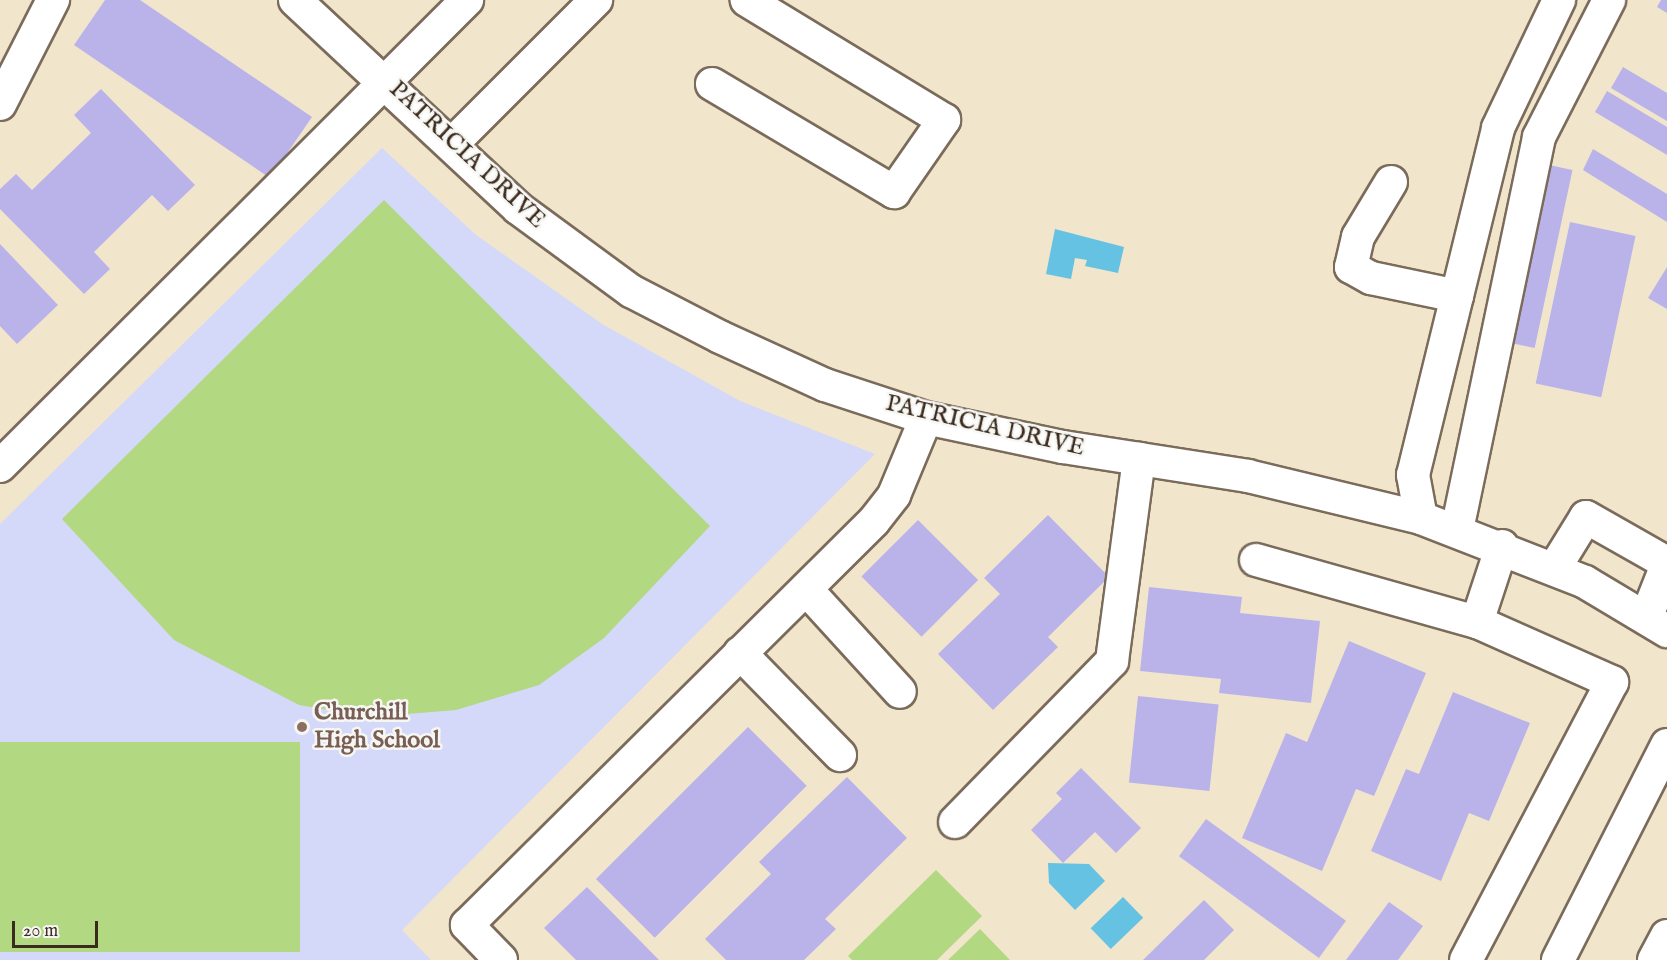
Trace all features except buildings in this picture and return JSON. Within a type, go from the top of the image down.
[{"type":"street","points":[[0,104],[52,0]]},
{"type":"street","name":"PATRICIA DRIVE","points":[[295,0],[385,80],[518,208],[631,291],[825,385],[926,418],[1138,459],[1248,476],[1421,518],[1502,546],[1554,569],[1657,624]]},
{"type":"street","points":[[0,466],[467,0]]},
{"type":"street","points":[[452,144],[596,0]]},
{"type":"street","points":[[712,84],[894,192],[944,120],[747,0]]},
{"type":"street","points":[[1421,518],[1413,475],[1498,128],[1559,0]]},
{"type":"street","points":[[1457,531],[1539,137],[1609,0]]},
{"type":"street","points":[[1391,182],[1358,237],[1351,267],[1371,278],[1457,296]]},
{"type":"street","points":[[501,960],[467,925],[806,589],[894,495],[926,418]]},
{"type":"street","points":[[955,822],[1112,662],[1138,459]]},
{"type":"street","points":[[1554,569],[1586,517],[1667,564],[1657,624]]},
{"type":"street","points":[[1477,622],[1502,546]]},
{"type":"street","points":[[1256,560],[1477,622],[1612,682],[1466,960]]},
{"type":"street","points":[[806,589],[900,692]]},
{"type":"street","points":[[740,653],[840,755]]},
{"type":"street","points":[[1558,960],[1667,745]]},
{"type":"street","points":[[1654,960],[1667,936]]},
{"type":"shaded area","name":"Churchill High School","points":[[382,148],[476,235],[602,324],[740,401],[875,454],[402,930],[431,960],[0,960],[0,524]]},
{"type":"green space","points":[[384,200],[710,526],[604,638],[539,685],[456,710],[370,717],[299,705],[174,640],[62,519]]},
{"type":"green space","points":[[0,742],[300,742],[300,952],[0,952]]},
{"type":"green space","points":[[936,870],[982,916],[937,960],[852,960],[848,956]]},
{"type":"green space","points":[[980,929],[1010,960],[948,960]]},
{"type":"water","points":[[1055,229],[1124,247],[1118,273],[1085,266],[1087,260],[1075,258],[1071,279],[1046,274]]},
{"type":"water","points":[[1048,863],[1089,864],[1105,881],[1075,910],[1049,883]]},
{"type":"water","points":[[1123,897],[1143,918],[1111,949],[1091,928]]},
{"type":"place","name":"Churchill High School","points":[[302,727]]}]
